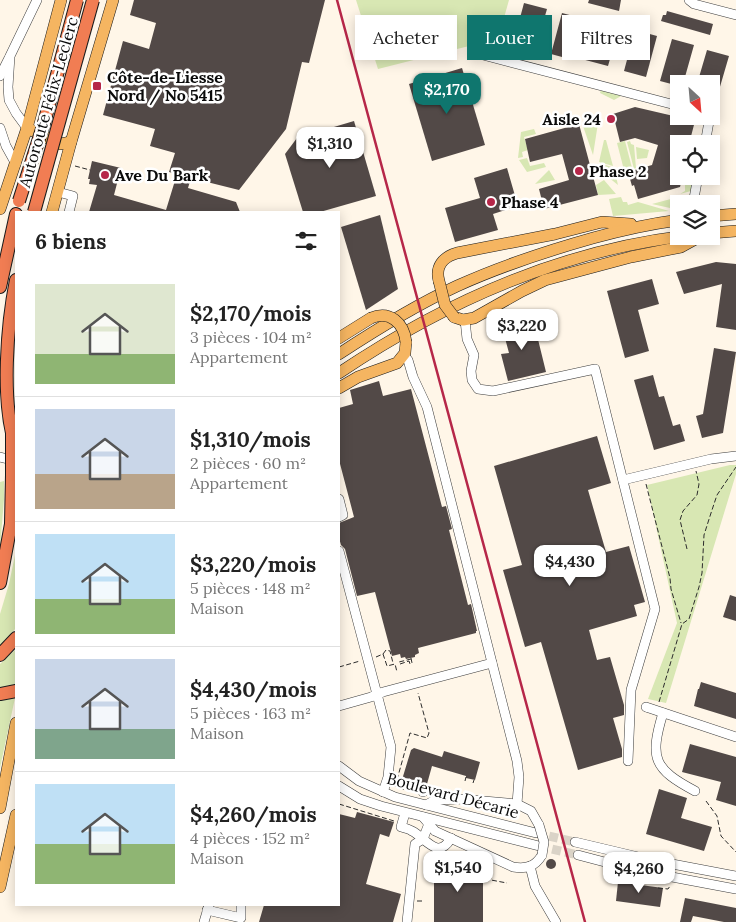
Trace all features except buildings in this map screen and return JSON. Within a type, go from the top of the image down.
[{"type":"highway","name":"Autoroute Félix-Leclerc","points":[[17,209],[49,106],[77,0]]},
{"type":"highway","name":"Autoroute Félix-Leclerc","points":[[34,211],[93,0]]},
{"type":"highway","points":[[0,250],[15,214]]},
{"type":"highway","points":[[0,287],[15,218]]},
{"type":"highway","points":[[0,583],[11,519],[12,434],[8,396],[8,360],[10,317],[15,286]]},
{"type":"highway","points":[[12,434],[15,444]]},
{"type":"highway","points":[[0,655],[15,639]]},
{"type":"highway","points":[[0,694],[15,691]]},
{"type":"main road","points":[[0,209],[27,128],[61,0]]},
{"type":"main road","points":[[52,211],[113,0]]},
{"type":"main road","points":[[27,128],[60,144],[71,142]]},
{"type":"main road","points":[[720,215],[736,214]]},
{"type":"main road","points":[[340,353],[396,318],[470,280],[552,250],[646,224],[670,221]]},
{"type":"main road","points":[[646,224],[602,222],[555,234],[457,253],[447,257],[440,265],[438,271],[446,305],[460,319],[474,318],[522,290],[545,280],[685,245]]},
{"type":"main road","points":[[720,232],[736,231]]},
{"type":"main road","points":[[340,372],[412,327],[465,300],[502,284],[602,251],[670,238]]},
{"type":"main road","points":[[340,337],[371,318],[384,315],[395,320],[403,330],[406,342],[404,355],[397,363],[358,377],[340,387]]},
{"type":"main road","points":[[0,808],[15,729]]},
{"type":"main road","points":[[7,774],[15,756]]},
{"type":"main road","points":[[0,887],[15,820]]},
{"type":"street","points":[[0,76],[37,0]]},
{"type":"street","points":[[689,0],[694,4],[736,15]]},
{"type":"street","points":[[10,56],[9,100],[27,128]]},
{"type":"street","points":[[502,60],[670,104]]},
{"type":"street","points":[[0,128],[6,146],[16,164]]},
{"type":"street","points":[[58,192],[73,196],[69,211]]},
{"type":"street","points":[[460,319],[474,355],[471,371],[472,380],[478,389],[493,391],[595,369],[655,610],[631,690],[628,761]]},
{"type":"street","points":[[404,355],[408,360],[413,377],[427,407],[517,760],[519,777],[518,804]]},
{"type":"street","points":[[623,480],[645,480],[711,459],[736,456]]},
{"type":"street","points":[[0,457],[15,461]]},
{"type":"street","points":[[340,503],[343,515],[340,516]]},
{"type":"street","points":[[340,561],[391,751],[387,773],[388,778],[384,792]]},
{"type":"street","points":[[340,705],[492,663]]},
{"type":"street","points":[[646,707],[736,737]]},
{"type":"street","points":[[663,713],[656,743],[659,762],[665,772],[673,779],[696,791]]},
{"type":"street","name":"Boulevard Décarie","points":[[340,767],[354,779],[384,792],[426,805],[536,833]]},
{"type":"street","name":"Boulevard Décarie","points":[[340,787],[366,801],[427,820],[540,850]]},
{"type":"street","points":[[426,805],[435,800],[461,799],[518,804],[529,809],[536,816],[544,848],[540,850],[537,862],[530,866],[523,868],[511,866],[435,830],[427,820]]},
{"type":"street","points":[[405,813],[401,827],[413,831],[432,846],[439,848],[446,846],[451,838]]},
{"type":"street","points":[[407,922],[415,844],[423,839],[427,820]]},
{"type":"street","points":[[575,842],[644,859],[736,876]]},
{"type":"street","points":[[578,855],[635,870],[736,889]]},
{"type":"street","points":[[530,866],[538,891],[556,922]]},
{"type":"street","points":[[204,922],[208,908],[241,920],[241,906]]},
{"type":"path","points":[[75,166],[90,170]]},
{"type":"path","points":[[682,624],[689,619],[700,583],[704,535],[711,513],[718,495],[736,467]]},
{"type":"path","points":[[687,549],[680,520],[683,511],[697,495],[699,484],[696,470]]},
{"type":"path","points":[[645,480],[664,553],[672,594],[682,624],[658,702]]},
{"type":"path","points":[[383,654],[386,650],[390,651],[397,672]]},
{"type":"path","points":[[411,658],[412,663],[410,664],[409,661],[400,664],[399,662],[411,658]]},
{"type":"path","points":[[383,669],[387,666]]},
{"type":"path","points":[[410,733],[427,738],[429,733],[416,683]]},
{"type":"path","points":[[395,788],[410,733],[408,729]]},
{"type":"path","points":[[465,781],[466,777]]},
{"type":"path","points":[[403,790],[405,784]]},
{"type":"path","points":[[706,801],[717,816],[721,836],[736,852]]},
{"type":"path","points":[[340,804],[366,814],[395,821],[395,818]]},
{"type":"path","points":[[366,814],[367,810]]},
{"type":"path","points":[[490,861],[491,880]]},
{"type":"path","points":[[483,880],[506,883]]},
{"type":"path","points":[[658,888],[668,889],[671,884]]},
{"type":"green space","points":[[356,0],[509,0],[505,15],[467,15],[467,47],[457,49],[457,15],[361,15]]},
{"type":"green space","points":[[375,60],[414,60],[378,69]]},
{"type":"green space","points":[[601,90],[623,95],[614,100],[600,93]]},
{"type":"green space","points":[[589,120],[598,123],[593,155],[583,126]]},
{"type":"green space","points":[[534,129],[536,134],[524,137],[528,150],[522,152],[523,157],[518,158],[521,132]]},
{"type":"green space","points":[[604,140],[606,140],[613,166],[599,162]]},
{"type":"green space","points":[[625,141],[632,168],[624,170],[617,143]]},
{"type":"green space","points":[[630,141],[634,145],[636,168],[634,169],[627,142]]},
{"type":"green space","points":[[636,147],[649,150],[647,158],[637,159]]},
{"type":"green space","points":[[527,158],[530,166],[544,163],[546,167],[527,172],[519,160]]},
{"type":"green space","points":[[600,163],[614,168],[618,185],[598,169]]},
{"type":"green space","points":[[549,170],[555,180],[535,184]]},
{"type":"green space","points":[[604,180],[616,194],[598,195],[596,185]]},
{"type":"green space","points":[[685,185],[692,185],[691,191],[680,194],[685,191]]},
{"type":"green space","points":[[621,197],[623,202],[627,202],[628,205],[638,202],[669,211],[613,216],[609,199]]},
{"type":"green space","points":[[670,199],[670,208],[652,204]]},
{"type":"green space","points":[[736,465],[736,474],[666,703],[648,699],[677,623],[647,485]]},
{"type":"green space","points":[[4,481],[4,499],[0,548],[0,482]]},
{"type":"green space","points":[[15,555],[15,629],[0,646],[0,614]]},
{"type":"green space","points":[[15,650],[15,684],[0,688],[0,664]]},
{"type":"green space","points":[[15,698],[0,768],[0,701]]},
{"type":"tunnel","points":[[536,833],[575,842]]},
{"type":"tunnel","points":[[539,846],[578,855]]},
{"type":"railway","points":[[337,0],[585,922]]},
{"type":"place","name":"Côte-de-Liesse Nord / No 5415","points":[[97,86]]},
{"type":"place","name":"Aisle 24","points":[[611,119]]},
{"type":"place","name":"Phase 2","points":[[579,171]]},
{"type":"place","name":"Ave Du Bark","points":[[105,175]]},
{"type":"place","name":"Phase 4","points":[[491,202]]}]
